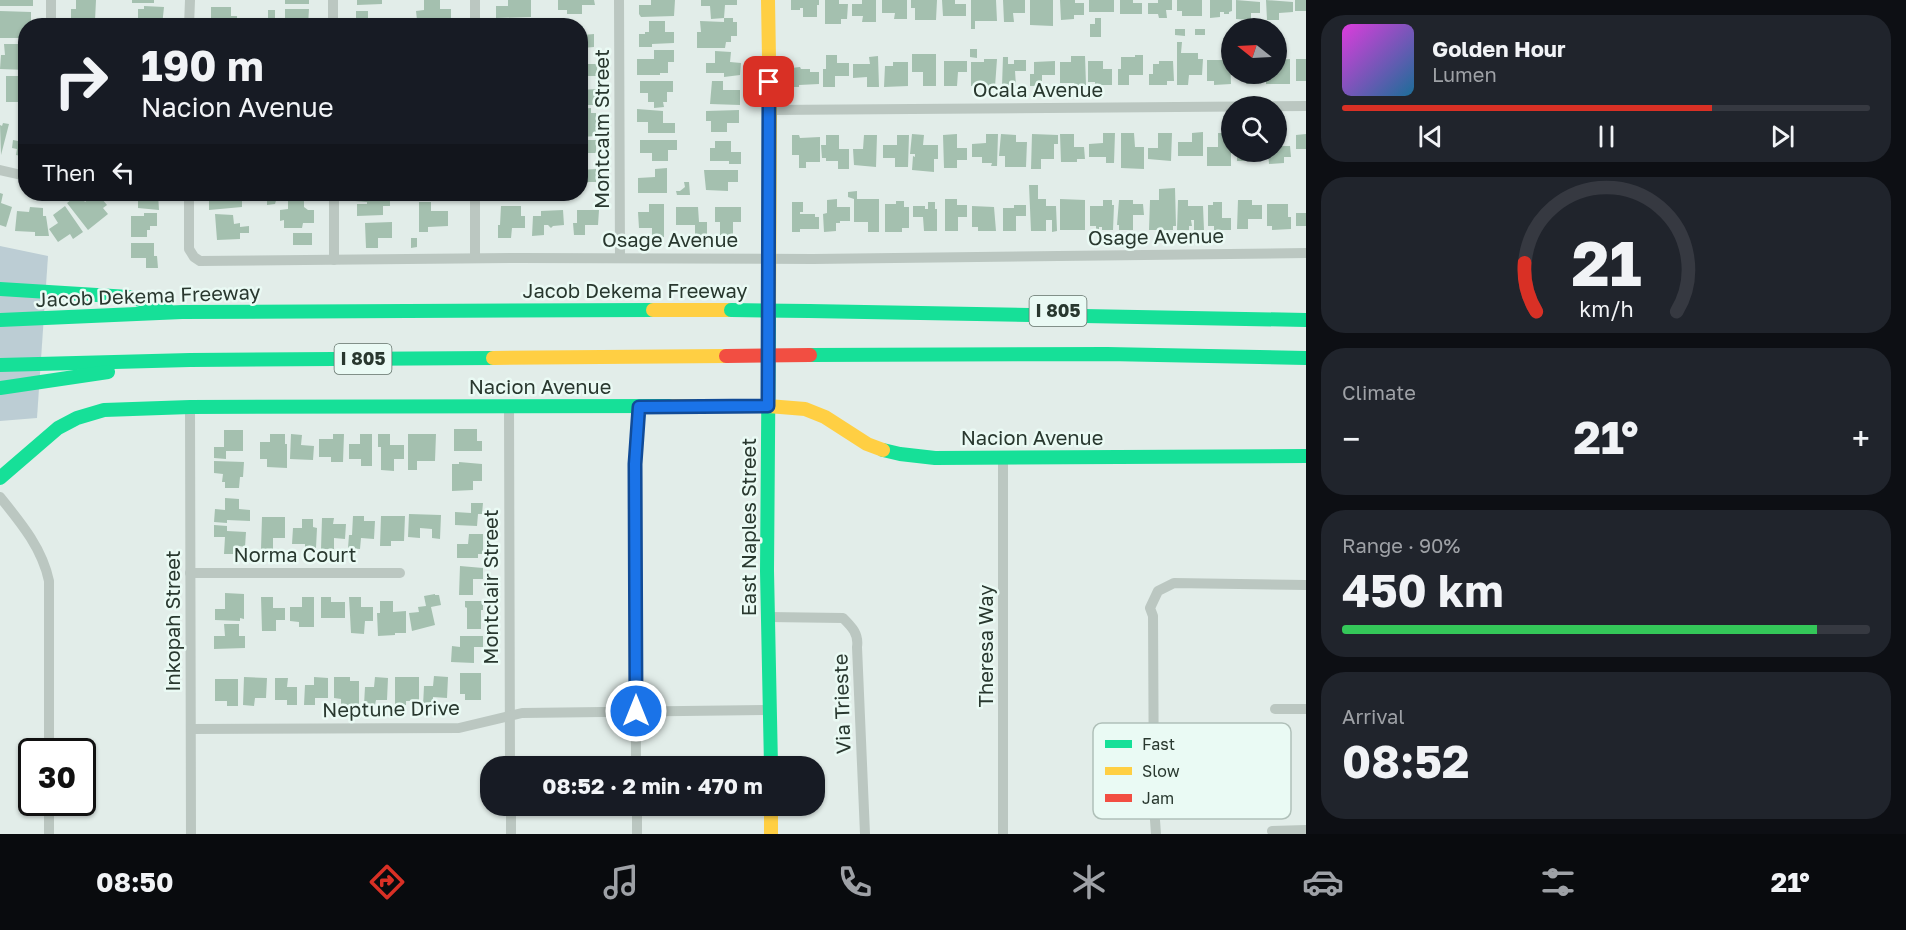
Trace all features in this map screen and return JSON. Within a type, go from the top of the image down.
[{"type":"main road","name":"East Naples Street","points":[[768,0],[770,110],[768,617],[771,756]]},
{"type":"main road","points":[[0,289],[129,297],[182,312]]},
{"type":"main road","name":"Jacob Dekema Freeway","points":[[0,320],[182,312],[1306,310]]},
{"type":"main road","points":[[809,311],[1306,320]]},
{"type":"main road","points":[[1107,354],[1306,346]]},
{"type":"main road","name":"I 805","points":[[0,364],[190,360],[810,355],[1107,354],[1306,358]]},
{"type":"main road","points":[[0,387],[190,360]]},
{"type":"main road","name":"Nacion Avenue","points":[[0,478],[58,428],[77,418],[104,410],[190,407],[768,406],[809,410],[866,443],[896,453],[935,458],[1306,456]]},
{"type":"main road","points":[[771,816],[771,834]]},
{"type":"street","points":[[51,0],[51,18]]},
{"type":"street","points":[[189,18],[190,0]]},
{"type":"street","points":[[333,0],[333,18]]},
{"type":"street","points":[[475,0],[475,18]]},
{"type":"street","name":"Montcalm Street","points":[[619,0],[620,258]]},
{"type":"street","name":"Ocala Avenue","points":[[770,110],[1306,106]]},
{"type":"street","points":[[0,170],[18,174]]},
{"type":"street","name":"Osage Avenue","points":[[189,201],[189,244],[191,253],[200,261],[475,258],[813,259],[1306,253]]},
{"type":"street","points":[[334,201],[334,260]]},
{"type":"street","points":[[475,201],[475,258]]},
{"type":"street","name":"Inkopah Street","points":[[190,407],[191,834]]},
{"type":"street","name":"Montclair Street","points":[[509,407],[510,756]]},
{"type":"street","points":[[636,756],[635,464],[639,407]]},
{"type":"street","name":"Theresa Way","points":[[1003,457],[1003,834]]},
{"type":"street","points":[[0,497],[38,549],[49,581],[49,738]]},
{"type":"street","name":"Norma Court","points":[[190,573],[400,573]]},
{"type":"street","points":[[1154,723],[1153,616],[1150,608],[1158,591],[1174,583],[1306,585]]},
{"type":"street","name":"Via Trieste","points":[[768,617],[843,618],[855,631],[858,640],[865,834]]},
{"type":"street","points":[[1275,709],[1306,709]]},
{"type":"street","name":"Neptune Drive","points":[[191,729],[459,728],[523,713],[770,710]]},
{"type":"street","points":[[49,816],[49,834]]},
{"type":"street","points":[[511,816],[511,834]]},
{"type":"street","points":[[637,816],[637,834]]},
{"type":"street","points":[[1155,819],[1156,834]]},
{"type":"street","points":[[1272,831],[1306,830]]},
{"type":"shaded area","points":[[0,246],[48,256],[37,418],[0,421]]},
{"type":"building","points":[[0,0],[33,0],[33,6],[0,6]]},
{"type":"building","points":[[76,0],[96,0],[95,18],[71,18],[71,9],[76,9]]},
{"type":"building","points":[[132,0],[154,0],[154,3],[132,3]]},
{"type":"building","points":[[285,0],[309,0],[309,4],[285,4]]},
{"type":"building","points":[[357,0],[382,0],[382,4],[357,5]]},
{"type":"building","points":[[424,0],[440,0],[440,9],[451,9],[451,18],[417,18],[416,11],[424,10]]},
{"type":"building","points":[[508,0],[531,0],[531,17],[496,18],[496,6],[508,6]]},
{"type":"building","points":[[558,0],[594,0],[595,5],[582,5],[582,14],[567,14],[567,10],[558,10]]},
{"type":"building","points":[[651,0],[675,0],[674,16],[641,17],[639,5],[651,5]]},
{"type":"building","points":[[701,0],[737,0],[737,5],[725,5],[724,18],[711,19],[710,6],[701,6]]},
{"type":"building","points":[[791,0],[819,0],[817,17],[803,17],[803,8],[791,10]]},
{"type":"building","points":[[825,0],[839,0],[839,4],[848,4],[847,19],[841,19],[841,24],[825,24]]},
{"type":"building","points":[[862,0],[876,0],[876,22],[862,22],[863,16],[852,16],[852,4],[862,4]]},
{"type":"building","points":[[882,0],[907,0],[907,19],[894,19],[895,13],[882,13]]},
{"type":"building","points":[[911,0],[937,0],[936,20],[915,20],[915,8],[911,8]]},
{"type":"building","points":[[942,0],[955,0],[955,4],[966,4],[966,16],[943,16]]},
{"type":"building","points":[[971,0],[996,0],[997,21],[975,21],[975,29],[971,29]]},
{"type":"building","points":[[1003,0],[1025,0],[1025,13],[1013,13],[1014,22],[1004,22]]},
{"type":"building","points":[[1030,0],[1053,0],[1053,26],[1030,25]]},
{"type":"building","points":[[1060,0],[1075,0],[1075,3],[1084,3],[1084,15],[1074,15],[1074,19],[1061,20]]},
{"type":"building","points":[[1089,0],[1114,0],[1114,12],[1089,12]]},
{"type":"building","points":[[1120,0],[1142,3],[1142,14],[1120,14]]},
{"type":"building","points":[[1158,0],[1172,0],[1172,10],[1166,10],[1167,18],[1159,18],[1158,14],[1148,14],[1148,3],[1158,3]]},
{"type":"building","points":[[1177,0],[1202,0],[1202,16],[1182,16],[1182,11],[1177,11]]},
{"type":"building","points":[[1210,0],[1232,0],[1232,11],[1229,14],[1220,12],[1220,17],[1210,18]]},
{"type":"building","points":[[1236,0],[1260,2],[1260,13],[1251,13],[1251,18],[1236,18]]},
{"type":"building","points":[[1266,0],[1293,2],[1293,12],[1279,13],[1279,18],[1267,18]]},
{"type":"building","points":[[1295,0],[1306,0],[1306,11],[1295,11]]},
{"type":"building","points":[[144,6],[164,7],[163,18],[138,18],[138,9],[144,9]]},
{"type":"building","points":[[211,7],[231,7],[231,16],[237,16],[237,18],[211,18]]},
{"type":"building","points":[[285,9],[309,9],[308,18],[285,18]]},
{"type":"building","points":[[268,10],[275,10],[275,18],[268,18]]},
{"type":"building","points":[[0,11],[31,12],[31,18],[18,18],[18,38],[0,38]]},
{"type":"building","points":[[356,11],[368,11],[368,18],[356,18]]},
{"type":"building","points":[[724,18],[733,18],[733,22],[737,22],[737,36],[731,36],[731,42],[726,42],[725,48],[697,48],[697,32],[701,32],[700,21],[724,22]]},
{"type":"building","points":[[1095,18],[1101,18],[1101,37],[1090,37],[1090,24],[1095,24]]},
{"type":"building","points":[[649,21],[665,21],[665,32],[674,32],[674,43],[639,47],[639,34],[649,32]]},
{"type":"building","points":[[1175,29],[1185,29],[1185,36],[1175,35]]},
{"type":"building","points":[[1195,29],[1205,29],[1205,35],[1195,35]]},
{"type":"building","points":[[594,34],[594,47],[588,48],[588,35]]},
{"type":"building","points":[[1177,42],[1182,42],[1181,53],[1198,53],[1198,59],[1203,59],[1202,75],[1189,75],[1188,85],[1177,85]]},
{"type":"building","points":[[4,44],[18,44],[18,70],[0,69],[1,55],[5,55]]},
{"type":"building","points":[[970,49],[977,49],[977,58],[970,57]]},
{"type":"building","points":[[654,50],[674,50],[674,62],[668,62],[668,73],[637,75],[637,59],[654,59]]},
{"type":"building","points":[[715,51],[731,52],[730,62],[741,63],[740,75],[724,77],[724,73],[706,73],[706,63],[715,63]]},
{"type":"building","points":[[912,54],[936,54],[936,86],[923,86],[923,72],[912,72]]},
{"type":"building","points":[[826,55],[837,55],[837,63],[849,63],[849,76],[835,76],[835,87],[823,87]]},
{"type":"building","points":[[1135,55],[1143,55],[1143,75],[1129,75],[1129,85],[1118,85],[1121,57],[1135,57]]},
{"type":"building","points":[[878,56],[879,87],[867,87],[867,77],[853,78],[853,64],[870,64],[869,57]]},
{"type":"building","points":[[1071,56],[1085,56],[1086,85],[1060,83],[1060,62],[1071,62]]},
{"type":"building","points":[[1003,57],[1008,57],[1008,64],[1014,64],[1014,60],[1026,60],[1026,71],[1015,71],[1016,86],[1002,86]]},
{"type":"building","points":[[984,59],[997,59],[995,87],[971,86],[971,62],[984,62]]},
{"type":"building","points":[[1287,59],[1290,59],[1290,84],[1287,84]]},
{"type":"building","points":[[1296,59],[1306,59],[1306,81],[1296,81]]},
{"type":"building","points":[[1207,60],[1221,60],[1221,84],[1231,84],[1214,85],[1214,81],[1207,81]]},
{"type":"building","points":[[944,61],[967,61],[967,72],[958,72],[957,86],[944,86]]},
{"type":"building","points":[[1055,61],[1055,75],[1042,75],[1042,86],[1030,86],[1030,74],[1034,74],[1034,62]]},
{"type":"building","points":[[1088,61],[1103,61],[1103,69],[1112,69],[1112,85],[1095,85],[1095,82],[1088,82]]},
{"type":"building","points":[[1159,61],[1173,61],[1174,81],[1167,81],[1167,85],[1149,85],[1149,74],[1153,74],[1153,64],[1159,64]]},
{"type":"building","points":[[893,62],[908,62],[908,86],[884,87],[885,66],[893,66]]},
{"type":"building","points":[[588,64],[597,64],[597,76],[588,76]]},
{"type":"building","points":[[791,68],[810,69],[810,72],[819,72],[819,84],[792,87]]},
{"type":"building","points":[[6,76],[18,76],[18,102],[6,102]]},
{"type":"building","points":[[640,81],[673,81],[673,92],[667,92],[667,102],[663,102],[664,107],[654,108],[654,102],[648,102],[648,93],[640,93]]},
{"type":"building","points":[[712,81],[723,81],[723,90],[740,90],[740,105],[710,104]]},
{"type":"building","points":[[597,89],[598,105],[588,105],[588,90]]},
{"type":"building","points":[[588,108],[591,108],[591,113],[596,113],[596,136],[588,137]]},
{"type":"building","points":[[637,109],[663,111],[663,123],[675,123],[675,133],[648,133],[648,122],[637,122]]},
{"type":"building","points":[[739,110],[739,123],[727,123],[727,132],[711,132],[711,121],[706,121],[706,111]]},
{"type":"building","points":[[3,123],[9,124],[1,155],[0,125],[2,126]]},
{"type":"building","points":[[1203,132],[1203,156],[1178,156],[1178,142],[1192,142],[1192,133]]},
{"type":"building","points":[[1103,133],[1115,133],[1114,163],[1106,163],[1106,157],[1089,157],[1089,144],[1103,143]]},
{"type":"building","points":[[1121,133],[1134,133],[1135,147],[1144,147],[1144,169],[1121,168]]},
{"type":"building","points":[[1158,133],[1172,133],[1171,161],[1148,159],[1148,148],[1158,148]]},
{"type":"building","points":[[1218,133],[1221,133],[1221,162],[1231,162],[1231,166],[1207,166],[1207,147],[1218,147]]},
{"type":"building","points":[[912,134],[924,135],[923,145],[938,145],[938,159],[934,159],[934,172],[912,170],[915,154],[910,154]]},
{"type":"building","points":[[957,134],[957,148],[967,148],[967,160],[957,160],[957,168],[944,168],[943,135]]},
{"type":"building","points":[[986,134],[998,134],[997,166],[991,166],[992,163],[982,163],[982,157],[972,157],[972,144],[986,143]]},
{"type":"building","points":[[1001,134],[1016,135],[1016,142],[1027,142],[1026,167],[1005,167],[1005,156],[999,156]]},
{"type":"building","points":[[1032,134],[1058,135],[1058,144],[1054,144],[1054,159],[1041,159],[1041,169],[1031,169]]},
{"type":"building","points":[[1060,134],[1074,134],[1074,147],[1084,147],[1085,159],[1077,159],[1077,162],[1061,162]]},
{"type":"building","points":[[1306,134],[1306,149],[1296,149],[1296,135]]},
{"type":"building","points":[[792,135],[799,135],[800,138],[820,137],[820,162],[806,162],[806,168],[799,168],[799,155],[792,155]]},
{"type":"building","points":[[826,135],[839,135],[839,149],[849,149],[849,169],[838,169],[838,161],[826,161],[826,158],[822,158],[821,145],[826,145]]},
{"type":"building","points":[[864,135],[877,135],[876,167],[854,165],[853,149],[863,149]]},
{"type":"building","points":[[897,135],[909,135],[908,167],[895,167],[895,158],[883,158],[883,145],[897,145]]},
{"type":"building","points":[[13,140],[18,141],[18,155],[16,155],[17,149],[12,148]]},
{"type":"building","points":[[588,140],[596,140],[596,153],[588,153]]},
{"type":"building","points":[[640,140],[677,140],[677,150],[668,150],[668,161],[652,161],[652,153],[640,153]]},
{"type":"building","points":[[715,141],[731,141],[731,152],[741,152],[741,164],[729,164],[729,161],[710,161],[710,148],[715,148]]},
{"type":"building","points":[[1287,146],[1290,146],[1291,157],[1287,157]]},
{"type":"building","points":[[1269,162],[1284,162],[1284,163],[1269,164]]},
{"type":"building","points":[[667,168],[667,193],[638,193],[638,178],[655,177],[655,169]]},
{"type":"building","points":[[596,169],[596,182],[588,182],[588,170]]},
{"type":"building","points":[[704,170],[738,170],[738,182],[728,182],[728,191],[706,190]]},
{"type":"building","points":[[684,182],[689,182],[690,195],[677,195],[676,191],[685,187]]},
{"type":"building","points":[[1029,185],[1038,185],[1038,199],[1046,199],[1046,206],[1056,206],[1057,231],[1052,232],[1052,220],[1046,220],[1046,231],[1031,231]]},
{"type":"building","points":[[1175,188],[1176,226],[1173,226],[1173,230],[1149,230],[1150,200],[1159,200],[1159,189]]},
{"type":"building","points":[[857,191],[857,199],[879,199],[879,232],[868,232],[868,222],[854,222],[854,199],[848,197],[848,192]]},
{"type":"building","points":[[0,193],[3,194],[1,203],[12,207],[6,227],[0,225]]},
{"type":"building","points":[[837,199],[837,207],[850,207],[850,221],[840,221],[836,223],[836,231],[824,232],[823,214],[827,213],[827,200]]},
{"type":"building","points":[[945,199],[957,199],[957,205],[967,205],[967,217],[958,217],[958,231],[945,231]]},
{"type":"building","points":[[1060,199],[1085,200],[1085,230],[1060,230]]},
{"type":"building","points":[[1103,200],[1112,200],[1112,205],[1114,205],[1113,230],[1102,230],[1102,227],[1099,227],[1099,230],[1096,230],[1096,226],[1090,226],[1090,206],[1103,206]]},
{"type":"building","points":[[1119,200],[1133,200],[1133,204],[1143,204],[1144,215],[1133,215],[1133,230],[1119,230],[1119,225],[1117,225]]},
{"type":"building","points":[[1178,200],[1188,200],[1188,206],[1203,206],[1204,230],[1194,230],[1194,220],[1191,220],[1192,226],[1189,226],[1189,230],[1177,230]]},
{"type":"building","points":[[1238,200],[1252,200],[1252,205],[1262,205],[1262,219],[1248,219],[1248,229],[1237,229]]},
{"type":"building","points":[[70,201],[104,201],[107,205],[103,208],[108,214],[88,230],[67,203]]},
{"type":"building","points":[[138,201],[158,201],[159,210],[138,208]]},
{"type":"building","points":[[209,201],[242,201],[242,207],[209,210]]},
{"type":"building","points":[[267,201],[276,201],[275,204],[267,205]]},
{"type":"building","points":[[288,201],[304,201],[304,207],[314,210],[314,223],[303,223],[302,228],[284,228],[284,220],[280,221],[280,210],[288,209]]},
{"type":"building","points":[[355,201],[390,201],[390,206],[383,206],[383,215],[357,216],[357,204],[367,204],[367,202]]},
{"type":"building","points":[[896,201],[904,201],[904,207],[909,207],[909,228],[902,228],[902,232],[885,232],[885,204],[896,204]]},
{"type":"building","points":[[419,202],[431,202],[431,211],[448,211],[448,226],[428,227],[428,232],[419,232]]},
{"type":"building","points":[[792,202],[803,202],[803,212],[800,214],[815,214],[815,217],[819,217],[819,229],[800,229],[800,232],[792,232]]},
{"type":"building","points":[[928,202],[935,202],[937,231],[924,231],[923,217],[913,217],[913,206],[925,206],[925,209],[928,209]]},
{"type":"building","points":[[1213,202],[1222,202],[1222,218],[1231,218],[1231,230],[1214,230],[1214,226],[1208,226],[1208,205],[1213,205]]},
{"type":"building","points":[[649,204],[664,204],[664,237],[652,237],[652,228],[639,228],[638,212],[649,212]]},
{"type":"building","points":[[1267,204],[1288,204],[1291,229],[1272,230],[1272,226],[1267,226]]},
{"type":"building","points":[[1014,205],[1026,205],[1026,216],[1016,216],[1016,231],[1003,231],[1003,208],[1014,208]]},
{"type":"building","points":[[65,206],[83,232],[73,239],[70,234],[58,242],[49,229],[58,223],[53,215]]},
{"type":"building","points":[[501,206],[521,206],[521,216],[525,216],[525,228],[512,228],[511,238],[498,238]]},
{"type":"building","points":[[972,206],[994,207],[996,231],[978,231],[978,227],[972,227]]},
{"type":"building","points":[[30,207],[43,208],[49,236],[35,236],[35,232],[15,231],[17,211],[29,212]]},
{"type":"building","points":[[676,207],[698,207],[699,222],[707,222],[707,235],[695,235],[695,225],[676,225]]},
{"type":"building","points":[[715,207],[741,207],[741,222],[733,222],[733,235],[720,235],[720,222],[715,222]]},
{"type":"building","points":[[563,210],[564,225],[551,228],[544,225],[544,235],[532,236],[533,216],[541,216],[541,211]]},
{"type":"building","points":[[577,210],[599,210],[598,225],[585,225],[585,235],[574,235],[573,223],[577,223]]},
{"type":"building","points":[[144,213],[157,213],[157,226],[150,226],[150,230],[147,230],[147,237],[131,237],[131,216],[144,216]]},
{"type":"building","points":[[1296,213],[1306,213],[1306,226],[1296,226]]},
{"type":"building","points":[[215,214],[233,215],[234,224],[240,223],[240,227],[249,226],[249,233],[240,233],[240,239],[217,240]]},
{"type":"building","points":[[392,222],[392,238],[378,238],[378,248],[366,248],[365,223]]},
{"type":"building","points":[[293,233],[312,233],[312,245],[293,245]]},
{"type":"building","points":[[411,238],[417,238],[417,247],[411,248]]},
{"type":"building","points":[[131,243],[154,243],[154,256],[157,256],[158,268],[146,268],[146,258],[131,258]]},
{"type":"building","points":[[454,429],[477,429],[477,441],[482,441],[482,451],[454,451]]},
{"type":"building","points":[[224,430],[243,430],[243,451],[226,451],[226,459],[214,458],[214,447],[224,447]]},
{"type":"building","points":[[270,434],[285,434],[287,468],[267,467],[267,459],[260,459],[260,442],[270,442]]},
{"type":"building","points":[[291,434],[302,435],[301,445],[314,446],[313,460],[290,459]]},
{"type":"building","points":[[333,434],[344,434],[343,462],[331,462],[331,457],[319,457],[319,439],[333,439]]},
{"type":"building","points":[[360,434],[372,434],[372,466],[361,466],[361,459],[349,459],[349,444],[360,444]]},
{"type":"building","points":[[378,434],[390,434],[390,445],[404,445],[404,459],[394,459],[394,471],[381,470],[381,447],[378,447]]},
{"type":"building","points":[[408,434],[436,434],[435,461],[417,461],[417,470],[408,470]]},
{"type":"building","points":[[214,461],[244,462],[243,477],[240,477],[239,488],[225,488],[225,482],[222,482],[223,474],[214,473]]},
{"type":"building","points":[[459,462],[482,464],[482,481],[473,481],[473,490],[452,491],[452,464],[459,464]]},
{"type":"building","points":[[225,498],[239,499],[239,509],[250,510],[250,521],[214,522],[215,509],[225,510]]},
{"type":"building","points":[[471,503],[483,503],[482,514],[478,514],[477,526],[455,525],[455,512],[471,513]]},
{"type":"building","points":[[409,514],[441,515],[440,539],[432,538],[432,529],[420,528],[420,538],[408,537]]},
{"type":"building","points":[[353,516],[364,516],[364,521],[375,521],[374,539],[361,538],[360,549],[348,548],[349,535],[352,535]]},
{"type":"building","points":[[381,516],[405,516],[404,541],[391,541],[391,546],[380,546]]},
{"type":"building","points":[[262,517],[285,517],[285,538],[273,538],[273,549],[261,549]]},
{"type":"building","points":[[322,518],[334,518],[333,524],[346,524],[345,539],[334,538],[334,549],[321,549]]},
{"type":"building","points":[[302,519],[313,519],[313,527],[317,528],[316,548],[305,548],[305,544],[292,544],[293,528],[302,528]]},
{"type":"building","points":[[214,525],[227,526],[227,531],[246,532],[245,547],[239,546],[239,554],[224,554],[225,537],[214,537]]},
{"type":"building","points":[[469,534],[483,534],[483,554],[478,554],[478,558],[457,558],[457,544],[468,544]]},
{"type":"building","points":[[460,566],[483,568],[483,579],[473,579],[473,595],[459,595]]},
{"type":"building","points":[[225,593],[244,594],[244,619],[240,618],[240,621],[215,620],[215,609],[225,609]]},
{"type":"building","points":[[439,595],[441,605],[431,607],[435,625],[412,631],[409,613],[419,612],[418,607],[426,606],[424,596]]},
{"type":"building","points":[[261,597],[273,597],[273,608],[285,608],[285,620],[276,620],[276,631],[262,631]]},
{"type":"building","points":[[302,597],[314,597],[314,627],[299,627],[299,622],[290,621],[290,607],[302,607]]},
{"type":"building","points":[[321,597],[331,597],[331,602],[345,602],[345,618],[321,618]]},
{"type":"building","points":[[349,597],[361,597],[361,607],[373,607],[373,621],[365,621],[364,634],[351,633]]},
{"type":"building","points":[[380,601],[393,601],[393,612],[406,611],[406,633],[378,636],[377,613],[380,613]]},
{"type":"building","points":[[465,601],[483,601],[481,629],[467,629]]},
{"type":"building","points":[[224,624],[239,624],[239,636],[245,636],[245,648],[214,649],[214,636],[225,636]]},
{"type":"building","points":[[460,636],[483,636],[483,647],[474,647],[474,663],[451,662],[452,646],[460,647]]},
{"type":"building","points":[[460,673],[481,673],[481,700],[465,700],[465,694],[460,694]]},
{"type":"building","points":[[434,676],[448,677],[447,698],[433,697],[433,706],[423,706],[424,686],[433,686]]},
{"type":"building","points":[[244,677],[267,678],[266,698],[255,698],[254,706],[243,705]]},
{"type":"building","points":[[314,677],[328,678],[328,698],[315,698],[315,705],[304,705],[305,685],[314,685]]},
{"type":"building","points":[[334,677],[350,677],[350,681],[359,681],[359,706],[341,705],[341,699],[334,698]]},
{"type":"building","points":[[375,677],[388,678],[387,700],[376,700],[375,705],[364,705],[365,687],[374,687]]},
{"type":"building","points":[[395,677],[419,677],[419,701],[406,701],[406,705],[395,705]]},
{"type":"building","points":[[275,678],[288,678],[287,687],[297,687],[297,705],[287,705],[287,700],[275,700]]},
{"type":"building","points":[[215,679],[238,679],[238,706],[227,706],[227,701],[215,701]]},
{"type":"traffic: fast","points":[[0,289],[129,297],[166,307]]},
{"type":"traffic: fast","points":[[0,320],[182,312],[653,310]]},
{"type":"traffic: fast","points":[[731,310],[809,311]]},
{"type":"traffic: fast","points":[[769,311],[767,571],[771,756]]},
{"type":"traffic: fast","points":[[809,311],[1306,320]]},
{"type":"traffic: fast","points":[[810,355],[1107,354],[1306,358]]},
{"type":"traffic: fast","points":[[0,365],[190,360],[493,358]]},
{"type":"traffic: fast","points":[[0,388],[108,372]]},
{"type":"traffic: fast","points":[[0,478],[58,428],[77,418],[104,410],[190,407],[673,406]]},
{"type":"traffic: fast","points":[[883,450],[935,458],[1306,456]]},
{"type":"traffic: slow","points":[[768,0],[769,311]]},
{"type":"traffic: slow","points":[[653,310],[731,310]]},
{"type":"traffic: slow","points":[[493,358],[726,356]]},
{"type":"traffic: slow","points":[[673,406],[768,406],[805,409],[825,417],[867,444],[883,450]]},
{"type":"traffic: slow","points":[[771,816],[771,834]]},
{"type":"traffic: jam","points":[[726,356],[810,355]]},
{"type":"route","points":[[636,711],[635,464],[639,407],[768,406],[769,82]]}]
